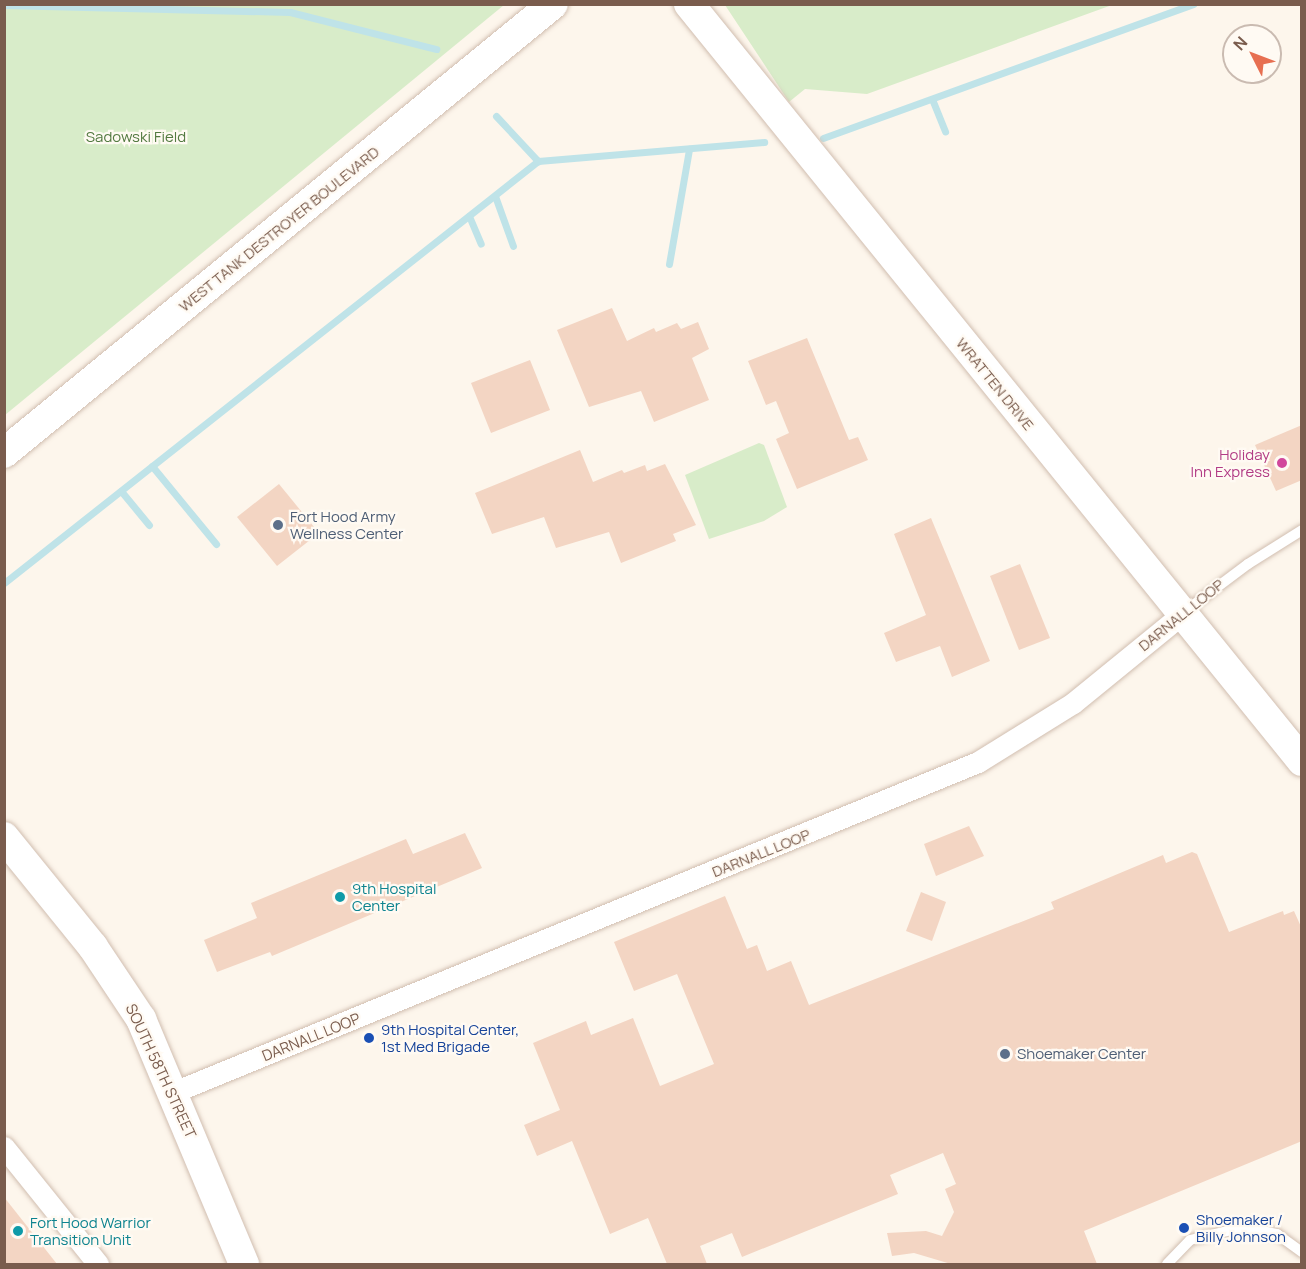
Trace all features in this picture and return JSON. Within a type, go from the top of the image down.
[{"type":"street","name":"WEST TANK DESTROYER BOULEVARD","points":[[4,453],[553,4]]},
{"type":"street","name":"WRATTEN DRIVE","points":[[689,4],[1302,761]]},
{"type":"street","name":"DARNALL LOOP","points":[[174,1092],[978,762],[1073,703],[1182,614]]},
{"type":"street","name":"SOUTH 58TH STREET","points":[[4,837],[117,981],[141,1019],[174,1092],[244,1264]]},
{"type":"street","points":[[4,1147],[98,1264]]},
{"type":"lane","name":"DARNALL LOOP","points":[[1182,614],[1248,564],[1302,530]]},
{"type":"lane","points":[[1167,1264],[1190,1240],[1244,1227],[1277,1234],[1302,1252]]},
{"type":"green space","name":"Sadowski Field","points":[[5,4],[504,4],[504,5],[5,415]]},
{"type":"green space","points":[[725,5],[1112,5],[867,94],[805,89],[789,102]]},
{"type":"green space","points":[[759,443],[764,445],[787,507],[764,521],[709,539],[685,475]]},
{"type":"building","points":[[612,308],[627,341],[654,328],[656,332],[677,323],[681,329],[698,322],[709,349],[692,358],[709,400],[654,422],[641,391],[589,407],[557,330]]},
{"type":"building","points":[[807,338],[849,440],[858,437],[868,460],[797,489],[776,439],[789,433],[776,401],[766,405],[748,361]]},
{"type":"building","points":[[530,360],[550,410],[491,433],[471,383]]},
{"type":"building","name":"Holiday Inn Express","points":[[1302,425],[1302,480],[1276,491],[1255,445]]},
{"type":"building","points":[[580,450],[593,482],[622,470],[624,473],[645,465],[647,471],[665,464],[696,525],[673,534],[676,541],[621,563],[609,532],[556,548],[544,517],[492,534],[475,493]]},
{"type":"building","name":"Fort Hood Army Wellness Center","points":[[279,484],[319,533],[277,566],[237,517]]},
{"type":"building","points":[[931,518],[990,661],[952,677],[940,646],[896,662],[884,633],[926,615],[894,534]]},
{"type":"building","points":[[1020,564],[1050,638],[1019,650],[990,576]]},
{"type":"building","points":[[969,826],[984,856],[936,876],[924,844]]},
{"type":"building","name":"9th Hospital Center","points":[[465,833],[482,868],[272,956],[270,952],[217,972],[204,940],[257,918],[251,903],[406,839],[413,854]]},
{"type":"building","name":"Shoemaker Center","points":[[1192,852],[1197,854],[1229,932],[1283,911],[1284,915],[1294,911],[1302,929],[1302,1141],[1084,1231],[1097,1264],[951,1264],[914,1253],[892,1256],[887,1233],[926,1231],[942,1236],[954,1212],[945,1189],[956,1184],[943,1153],[890,1175],[898,1194],[742,1257],[732,1233],[700,1246],[707,1264],[667,1264],[648,1218],[610,1234],[572,1141],[537,1156],[524,1125],[560,1110],[533,1043],[586,1021],[591,1035],[633,1018],[660,1086],[714,1064],[677,974],[634,991],[614,942],[725,896],[747,949],[757,945],[767,971],[791,961],[809,1005],[1054,909],[1051,902],[1163,855],[1166,863]]},
{"type":"building","points":[[921,892],[946,902],[932,941],[906,931]]},
{"type":"building","name":"Fort Hood Warrior Transition Unit","points":[[4,1197],[57,1264],[4,1264]]},
{"type":"waterway","points":[[823,138],[1194,4]]},
{"type":"waterway","points":[[4,5],[290,12],[436,49]]},
{"type":"waterway","points":[[932,99],[945,131]]},
{"type":"waterway","points":[[496,116],[538,161]]},
{"type":"waterway","points":[[4,583],[538,161],[764,142]]},
{"type":"waterway","points":[[669,264],[689,149]]},
{"type":"waterway","points":[[495,196],[513,246]]},
{"type":"waterway","points":[[469,216],[481,244]]},
{"type":"waterway","points":[[152,466],[216,544]]},
{"type":"waterway","points":[[121,491],[149,525]]},
{"type":"place","name":"Holiday Inn Express","points":[[1282,463]]},
{"type":"place","name":"Fort Hood Army Wellness Center","points":[[278,525]]},
{"type":"place","name":"9th Hospital Center","points":[[340,897]]},
{"type":"place","name":"9th Hospital Center, 1st Med Brigade","points":[[369,1038]]},
{"type":"place","name":"Shoemaker Center","points":[[1005,1054]]},
{"type":"place","name":"Shoemaker / Billy Johnson","points":[[1184,1228]]},
{"type":"place","name":"Fort Hood Warrior Transition Unit","points":[[18,1231]]}]
